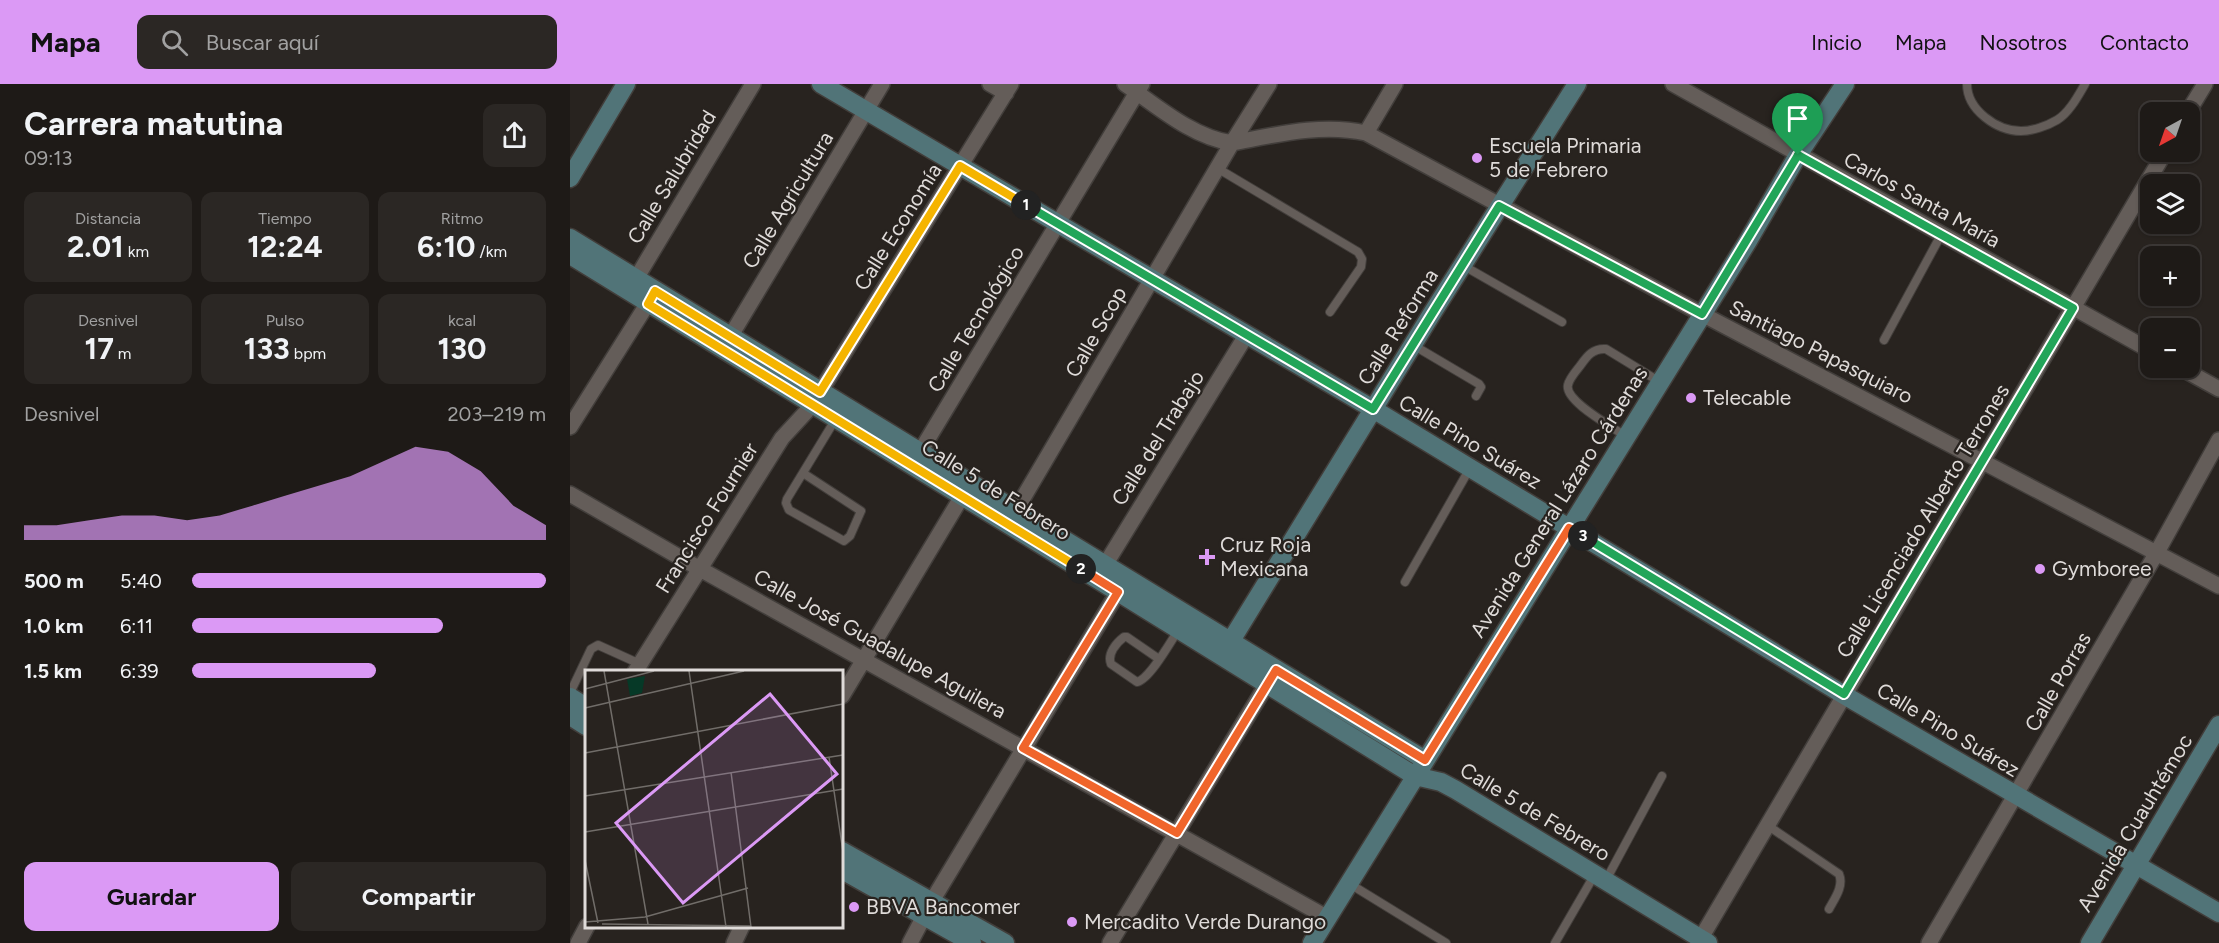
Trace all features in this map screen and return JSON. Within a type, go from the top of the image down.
[{"type":"street","points":[[570,178],[626,84]]},
{"type":"street","name":"Calle Salubridad","points":[[632,286],[753,84]]},
{"type":"street","name":"Calle Pino Suárez","points":[[821,84],[1373,409],[2015,796],[2219,913]]},
{"type":"street","name":"Calle Agricultura","points":[[730,337],[882,84]]},
{"type":"street","points":[[990,84],[1009,88]]},
{"type":"street","name":"Calle Scop","points":[[1016,510],[1217,168],[1269,84]]},
{"type":"street","points":[[1366,133],[1395,84]]},
{"type":"street","name":"Calle Reforma","points":[[1226,649],[1462,265],[1577,84]]},
{"type":"street","name":"Carlos Santa María","points":[[1673,84],[2140,345]]},
{"type":"street","name":"Avenida General Lázaro Cárdenas","points":[[1312,943],[1798,155],[1845,84]]},
{"type":"street","points":[[2194,102],[2205,84]]},
{"type":"street","name":"Santiago Papasquiaro","points":[[1135,87],[1194,130],[1219,141],[1232,143],[1317,130],[1348,129],[1366,133],[1702,314],[2219,586]]},
{"type":"street","name":"Calle Tecnológico","points":[[920,452],[1058,224],[1135,87]]},
{"type":"street","name":"Calle Economía","points":[[816,398],[1009,88]]},
{"type":"street","name":"Calle Licenciado Alberto Terrones","points":[[1702,942],[1767,825],[2159,162]]},
{"type":"street","name":"Calle 5 de Febrero","points":[[570,238],[651,298],[816,398],[920,452],[966,489],[1118,592],[1184,623]]},
{"type":"street","name":"Calle 5 de Febrero","points":[[570,255],[632,286]]},
{"type":"street","points":[[570,427],[651,298]]},
{"type":"street","name":"Calle 5 de Febrero","points":[[651,298],[730,337],[816,398],[836,418],[966,489],[1016,510],[1105,565],[1184,623],[1271,677],[1415,776],[1441,782],[1456,790],[1702,942]]},
{"type":"street","name":"Calle del Trabajo","points":[[1105,565],[1246,334]]},
{"type":"street","points":[[2199,378],[2219,389]]},
{"type":"street","name":"Francisco Fournier","points":[[638,668],[782,438],[816,398]]},
{"type":"street","name":"Calle Porras","points":[[1929,943],[2156,554],[2219,440]]},
{"type":"street","points":[[843,694],[966,489]]},
{"type":"street","name":"Calle José Guadalupe Aguilera","points":[[570,494],[700,569],[1328,918]]},
{"type":"street","points":[[910,943],[1023,748],[1118,592]]},
{"type":"street","points":[[1110,943],[1271,677]]},
{"type":"street","name":"Calle 5 de Febrero","points":[[1271,677],[1425,760]]},
{"type":"street","points":[[570,695],[585,706]]},
{"type":"street","points":[[570,716],[585,725]]},
{"type":"street","name":"Avenida Cuauhtémoc","points":[[2090,943],[2219,725]]},
{"type":"street","points":[[843,852],[928,909],[972,943]]},
{"type":"street","points":[[843,870],[1005,943]]},
{"type":"street","points":[[578,943],[586,928]]},
{"type":"street","points":[[734,943],[742,928]]},
{"type":"lane","points":[[1967,84],[1969,98],[1980,112],[1995,124],[2023,131],[2058,120],[2076,100],[2085,84]]},
{"type":"lane","points":[[1217,168],[1358,252],[1362,260],[1361,267],[1330,312]]},
{"type":"lane","points":[[1884,340],[1941,235]]},
{"type":"lane","points":[[1462,265],[1562,322]]},
{"type":"lane","points":[[1413,345],[1479,384],[1481,387],[1476,396]]},
{"type":"lane","points":[[1626,437],[1575,402],[1568,393],[1568,383],[1587,356],[1602,349],[1606,349],[1660,382]]},
{"type":"lane","points":[[803,473],[861,511],[850,536],[844,541],[786,507],[787,499],[836,418]]},
{"type":"lane","points":[[1405,582],[1470,468]]},
{"type":"lane","points":[[1159,659],[1128,637],[1120,640],[1109,657],[1111,663],[1137,682],[1146,678],[1184,623]]},
{"type":"lane","points":[[570,695],[591,649],[595,646],[598,645],[638,668]]},
{"type":"lane","points":[[1555,943],[1600,878],[1662,776]]},
{"type":"lane","points":[[1767,825],[1839,874],[1841,880],[1839,889],[1829,909]]},
{"type":"lane","points":[[1349,884],[1446,943]]},
{"type":"place","name":"Escuela Primaria 5 de Febrero","points":[[1477,158]]},
{"type":"place","name":"Telecable","points":[[1691,398]]},
{"type":"place","name":"Cruz Roja Mexicana","points":[[1207,557]]},
{"type":"place","name":"Gymboree","points":[[2040,569]]},
{"type":"place","name":"BBVA Bancomer","points":[[854,907]]},
{"type":"place","name":"Mercadito Verde Durango","points":[[1072,922]]},
{"type":"route","points":[[1798,155],[2073,308],[1844,694],[1569,528],[1425,760],[1276,670],[1177,833],[1023,748],[1118,592],[648,304],[655,291],[820,392],[960,166],[1373,409],[1499,206],[1702,314],[1798,155]]}]
